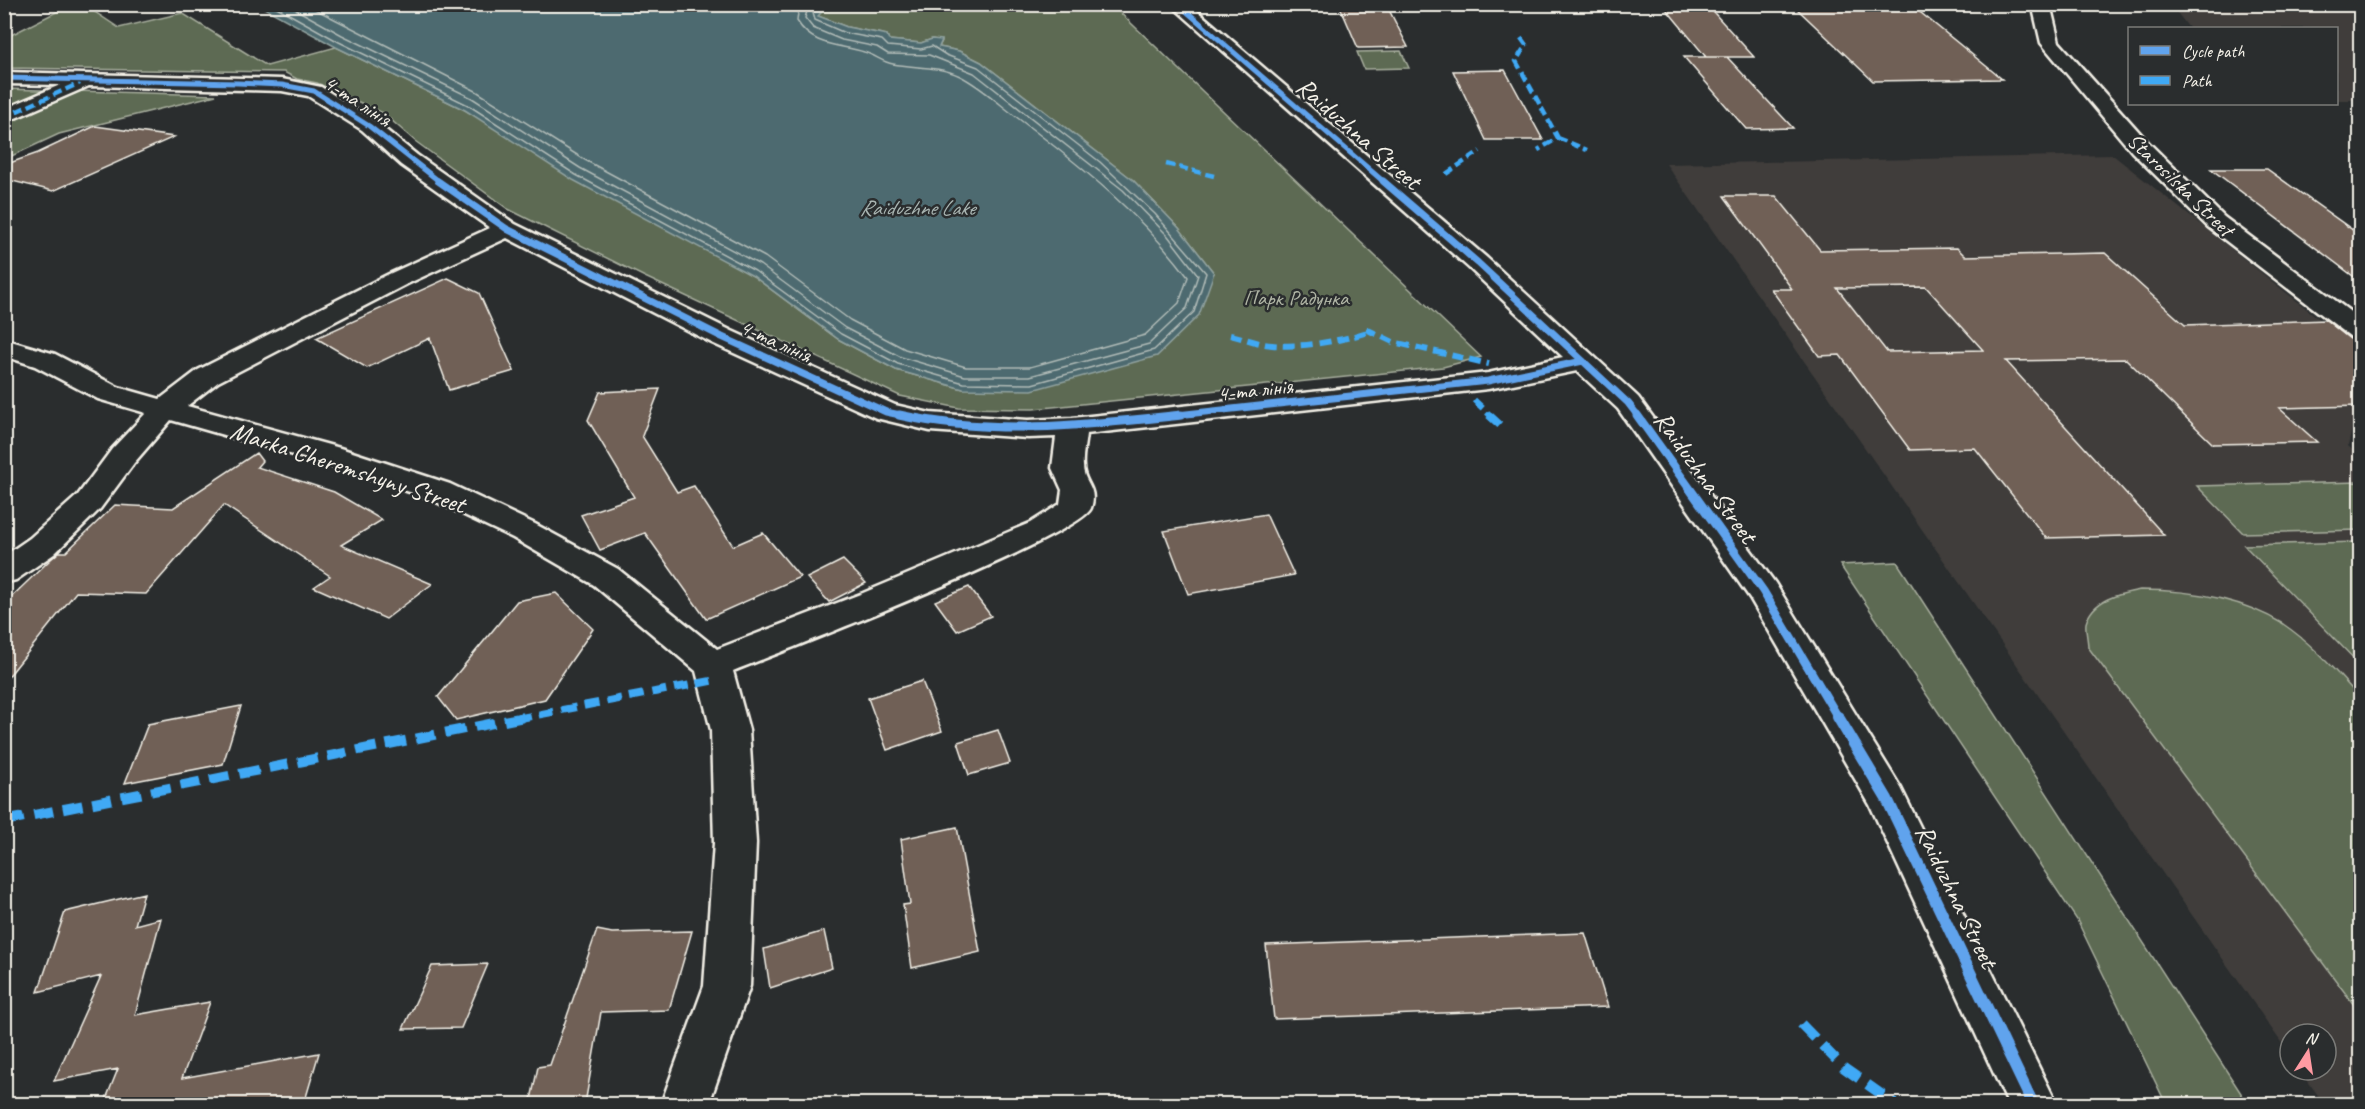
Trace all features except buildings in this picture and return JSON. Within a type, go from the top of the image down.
[{"type":"street","name":"Raiduzhna Street","points":[[1178,4],[1469,255],[1628,404],[1769,601],[1887,799],[2033,1104]]},
{"type":"street","name":"Starosilska Street","points":[[2041,4],[2050,42],[2140,147],[2216,222],[2361,331]]},
{"type":"street","name":"4-та лінія","points":[[6,78],[282,85],[314,91],[369,126],[409,160],[507,229],[722,337],[886,412],[930,422],[1028,429],[1072,427],[1488,381],[1583,361]]},
{"type":"street","points":[[4,117],[88,79]]},
{"type":"street","points":[[4,572],[42,546],[89,502],[123,456],[164,410],[208,376],[398,279],[507,229]]},
{"type":"street","name":"Marka Cheremshyny Street","points":[[4,347],[45,360],[108,393],[329,455],[450,496],[524,531],[606,577],[713,665]]},
{"type":"street","points":[[685,1104],[727,986],[735,843],[730,730],[713,665],[1021,539],[1041,530],[1075,509],[1078,490],[1067,468],[1072,427]]},
{"type":"shaded area","points":[[2171,5],[2360,5],[2360,100],[2338,100],[2338,27],[2188,27]]},
{"type":"shaded area","points":[[2113,155],[2360,351],[2360,411],[2356,412],[2348,446],[2360,456],[2360,1104],[2324,1104],[2308,1082],[2338,1082],[2338,1022],[2278,1022],[2278,1038],[1666,164]]},
{"type":"green space","name":"Парк Радунка","points":[[828,4],[1112,5],[1481,357],[1443,367],[1033,409],[959,408],[900,396],[645,277],[508,209],[415,141],[383,113],[317,83],[297,79],[284,72],[5,68],[5,38],[70,5],[100,5],[89,8],[119,28],[182,13],[267,66],[336,47],[465,110],[753,276],[838,339],[896,370],[963,389],[1214,273],[1179,228],[1133,180],[981,62],[959,51],[939,47],[942,41],[932,39],[921,43],[889,40],[887,35],[847,27],[818,16]]},
{"type":"green space","points":[[1401,51],[1409,68],[1364,69],[1357,52]]},
{"type":"green space","points":[[5,89],[216,95],[59,134],[5,159]]},
{"type":"green space","points":[[2360,482],[2360,530],[2243,533],[2197,486]]},
{"type":"green space","points":[[2360,542],[2360,665],[2244,545]]},
{"type":"green space","points":[[1897,562],[2248,1104],[2166,1104],[2077,920],[1840,565]]},
{"type":"green space","points":[[2140,590],[2214,597],[2267,615],[2304,640],[2360,698],[2360,1013],[2088,647],[2086,623],[2094,608],[2108,599]]},
{"type":"water","name":"Raiduzhne Lake","points":[[259,5],[828,5],[818,16],[847,27],[887,35],[889,40],[921,43],[932,39],[942,40],[939,47],[959,51],[981,62],[1133,180],[1179,228],[1214,273],[1199,315],[1157,356],[1032,390],[963,389],[896,370],[838,339],[753,276],[573,180],[465,110],[336,47]]},
{"type":"marked path","points":[[1521,38],[1526,45],[1516,61],[1558,138],[1538,150]]},
{"type":"marked path","points":[[4,117],[80,83]]},
{"type":"marked path","points":[[1558,138],[1587,150]]},
{"type":"marked path","points":[[1446,174],[1480,151]]},
{"type":"marked path","points":[[1166,164],[1218,177]]},
{"type":"marked path","points":[[1366,329],[1393,342],[1489,364]]},
{"type":"marked path","points":[[1230,335],[1272,345],[1296,345],[1336,340],[1371,331]]},
{"type":"marked path","points":[[1474,400],[1501,426]]},
{"type":"marked path","points":[[4,821],[716,680]]},
{"type":"marked path","points":[[1801,1024],[1844,1068],[1895,1104]]},
{"type":"cycle path","points":[[1178,4],[1478,263],[1628,403],[1763,591],[1887,799],[2033,1104]]},
{"type":"cycle path","points":[[4,78],[238,83],[282,85],[314,91],[369,126],[409,160],[507,229],[722,337],[886,412],[930,422],[1028,429],[1072,427],[1488,381],[1583,361]]}]
